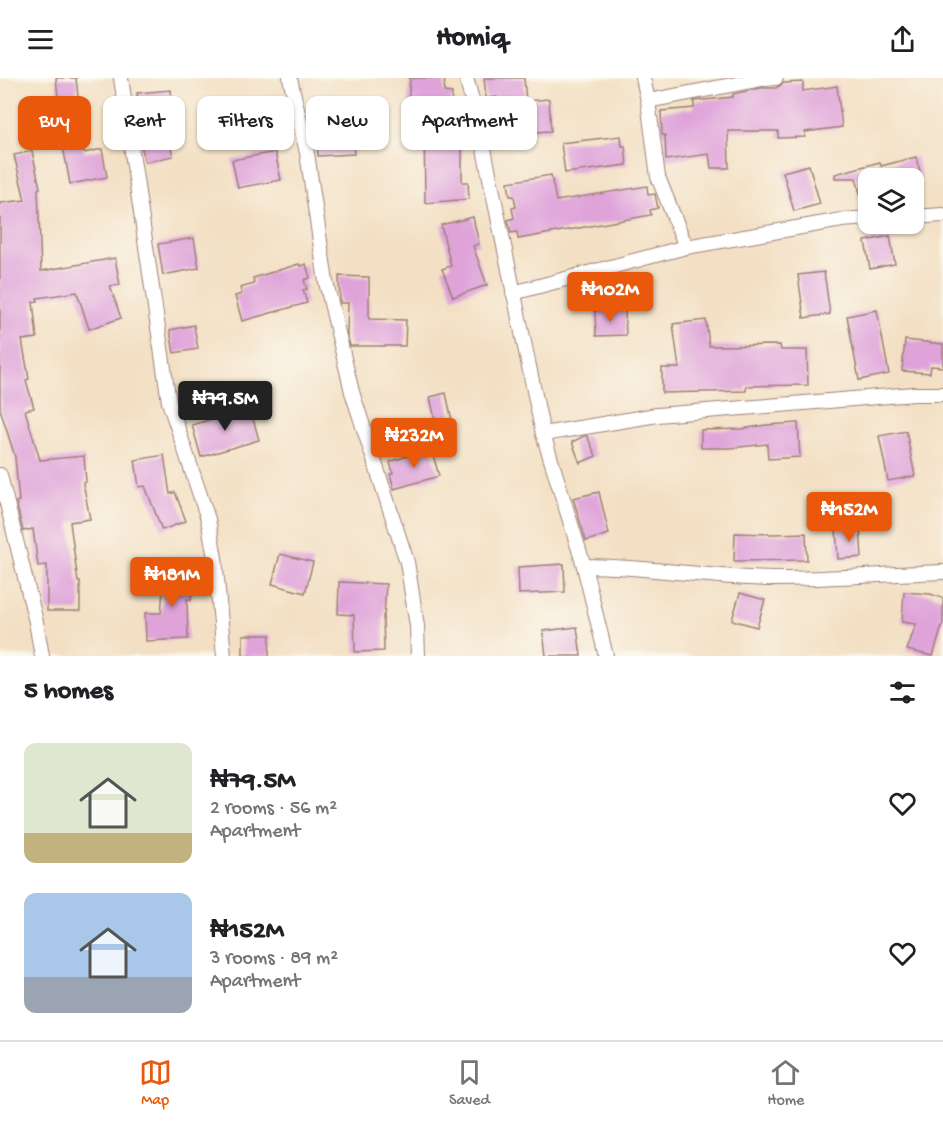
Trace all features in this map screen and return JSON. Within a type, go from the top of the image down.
[{"type":"street","points":[[121,78],[169,402],[208,519],[215,558],[224,656]]},
{"type":"street","points":[[290,78],[307,153],[326,282],[350,381],[407,562],[417,626],[418,656]]},
{"type":"street","points":[[466,78],[479,125],[543,434],[584,566],[606,656]]},
{"type":"street","points":[[642,78],[648,101],[658,177],[686,247]]},
{"type":"street","points":[[648,101],[776,78]]},
{"type":"street","points":[[924,216],[943,215]]},
{"type":"street","points":[[513,293],[686,247],[858,219]]},
{"type":"street","points":[[543,434],[657,415],[914,394],[943,394]]},
{"type":"street","points":[[0,478],[36,622],[42,656]]},
{"type":"street","points":[[584,566],[623,566],[706,576],[773,579],[943,572]]},
{"type":"building","points":[[56,78],[76,78],[78,96],[58,96]]},
{"type":"building","points":[[410,78],[445,78],[444,92],[452,93],[452,96],[409,96]]},
{"type":"building","points":[[484,78],[524,78],[526,96],[486,96]]},
{"type":"building","points":[[803,82],[803,91],[837,86],[842,127],[805,132],[805,137],[778,138],[778,131],[728,131],[729,168],[711,168],[709,154],[666,160],[661,111],[694,108],[694,101],[733,97],[733,94],[761,88],[776,88],[784,83]]},
{"type":"building","points":[[171,90],[171,96],[137,96],[137,93]]},
{"type":"building","points":[[549,99],[551,131],[537,132],[537,100]]},
{"type":"building","points":[[621,136],[622,146],[625,146],[627,165],[565,173],[561,143]]},
{"type":"building","points":[[102,149],[107,177],[70,184],[64,150],[84,150],[84,153]]},
{"type":"building","points":[[142,150],[171,150],[173,156],[145,162]]},
{"type":"building","points":[[318,150],[354,150],[354,154],[318,156]]},
{"type":"building","points":[[424,150],[462,150],[462,182],[468,182],[469,199],[425,203]]},
{"type":"building","points":[[32,151],[40,188],[38,189],[41,271],[115,258],[120,285],[110,286],[121,318],[89,329],[77,292],[37,298],[38,301],[33,302],[37,338],[22,340],[29,379],[26,380],[34,408],[25,410],[40,460],[84,456],[86,482],[83,482],[90,519],[70,522],[78,582],[80,582],[80,611],[47,611],[47,565],[38,566],[33,529],[23,531],[16,502],[19,501],[15,457],[0,409],[0,203],[25,200],[14,155]]},
{"type":"building","points":[[275,152],[281,180],[238,188],[232,160]]},
{"type":"building","points":[[916,157],[919,168],[858,168],[858,186],[856,178],[835,178],[835,174],[880,162],[881,166]]},
{"type":"building","points":[[809,165],[820,204],[794,211],[783,172]]},
{"type":"building","points":[[551,175],[556,201],[647,186],[648,195],[655,194],[658,208],[650,210],[651,215],[518,239],[517,232],[511,233],[508,220],[514,218],[512,208],[516,207],[514,196],[510,196],[508,182]]},
{"type":"building","points":[[473,217],[479,244],[473,246],[487,285],[453,297],[442,269],[451,266],[441,225]]},
{"type":"building","points":[[890,236],[895,264],[870,269],[865,241]]},
{"type":"building","points":[[194,238],[199,268],[163,275],[158,244]]},
{"type":"building","points":[[299,264],[300,266],[306,264],[310,278],[304,280],[307,289],[303,290],[307,303],[242,321],[235,296],[242,294],[240,288],[254,284],[253,278]]},
{"type":"building","points":[[824,272],[830,314],[804,318],[798,275]]},
{"type":"building","points":[[339,276],[369,277],[369,319],[406,320],[405,346],[350,346],[347,334],[348,303],[340,303]]},
{"type":"building","points":[[595,310],[625,310],[626,335],[596,336]]},
{"type":"building","points":[[877,310],[889,374],[859,380],[847,316]]},
{"type":"building","points":[[706,320],[709,346],[780,345],[781,350],[807,350],[808,385],[746,386],[746,391],[662,393],[662,368],[679,368],[673,324]]},
{"type":"building","points":[[194,325],[198,349],[174,353],[170,330]]},
{"type":"building","points":[[905,340],[943,344],[943,367],[931,366],[930,373],[902,371]]},
{"type":"building","points":[[446,393],[452,421],[436,424],[430,397]]},
{"type":"building","points":[[250,408],[259,440],[201,457],[192,425]]},
{"type":"building","points":[[798,423],[800,457],[768,459],[767,444],[701,448],[701,430],[742,429]]},
{"type":"building","points":[[906,431],[915,476],[888,481],[879,436]]},
{"type":"building","points":[[587,436],[596,456],[580,463],[572,442]]},
{"type":"building","points":[[431,448],[439,476],[394,489],[390,462]]},
{"type":"building","points":[[164,455],[170,494],[175,492],[186,521],[162,530],[145,486],[139,487],[135,460]]},
{"type":"building","points":[[599,492],[609,534],[586,541],[573,498]]},
{"type":"building","points":[[860,527],[862,557],[838,559],[836,529]]},
{"type":"building","points":[[735,533],[806,533],[807,560],[734,561]]},
{"type":"building","points":[[280,554],[313,562],[305,593],[272,584]]},
{"type":"building","points":[[564,564],[565,592],[519,594],[518,567]]},
{"type":"building","points":[[165,568],[194,570],[191,600],[187,599],[188,639],[146,641],[145,613],[161,613]]},
{"type":"building","points":[[339,582],[386,584],[383,616],[384,651],[355,652],[354,615],[338,614]]},
{"type":"building","points":[[904,592],[930,594],[943,598],[943,623],[933,656],[907,650],[916,624],[902,622]]},
{"type":"building","points":[[740,593],[765,600],[757,627],[732,620]]},
{"type":"building","points":[[577,627],[581,656],[546,656],[543,631]]},
{"type":"building","points":[[243,635],[270,635],[269,656],[243,656]]}]
